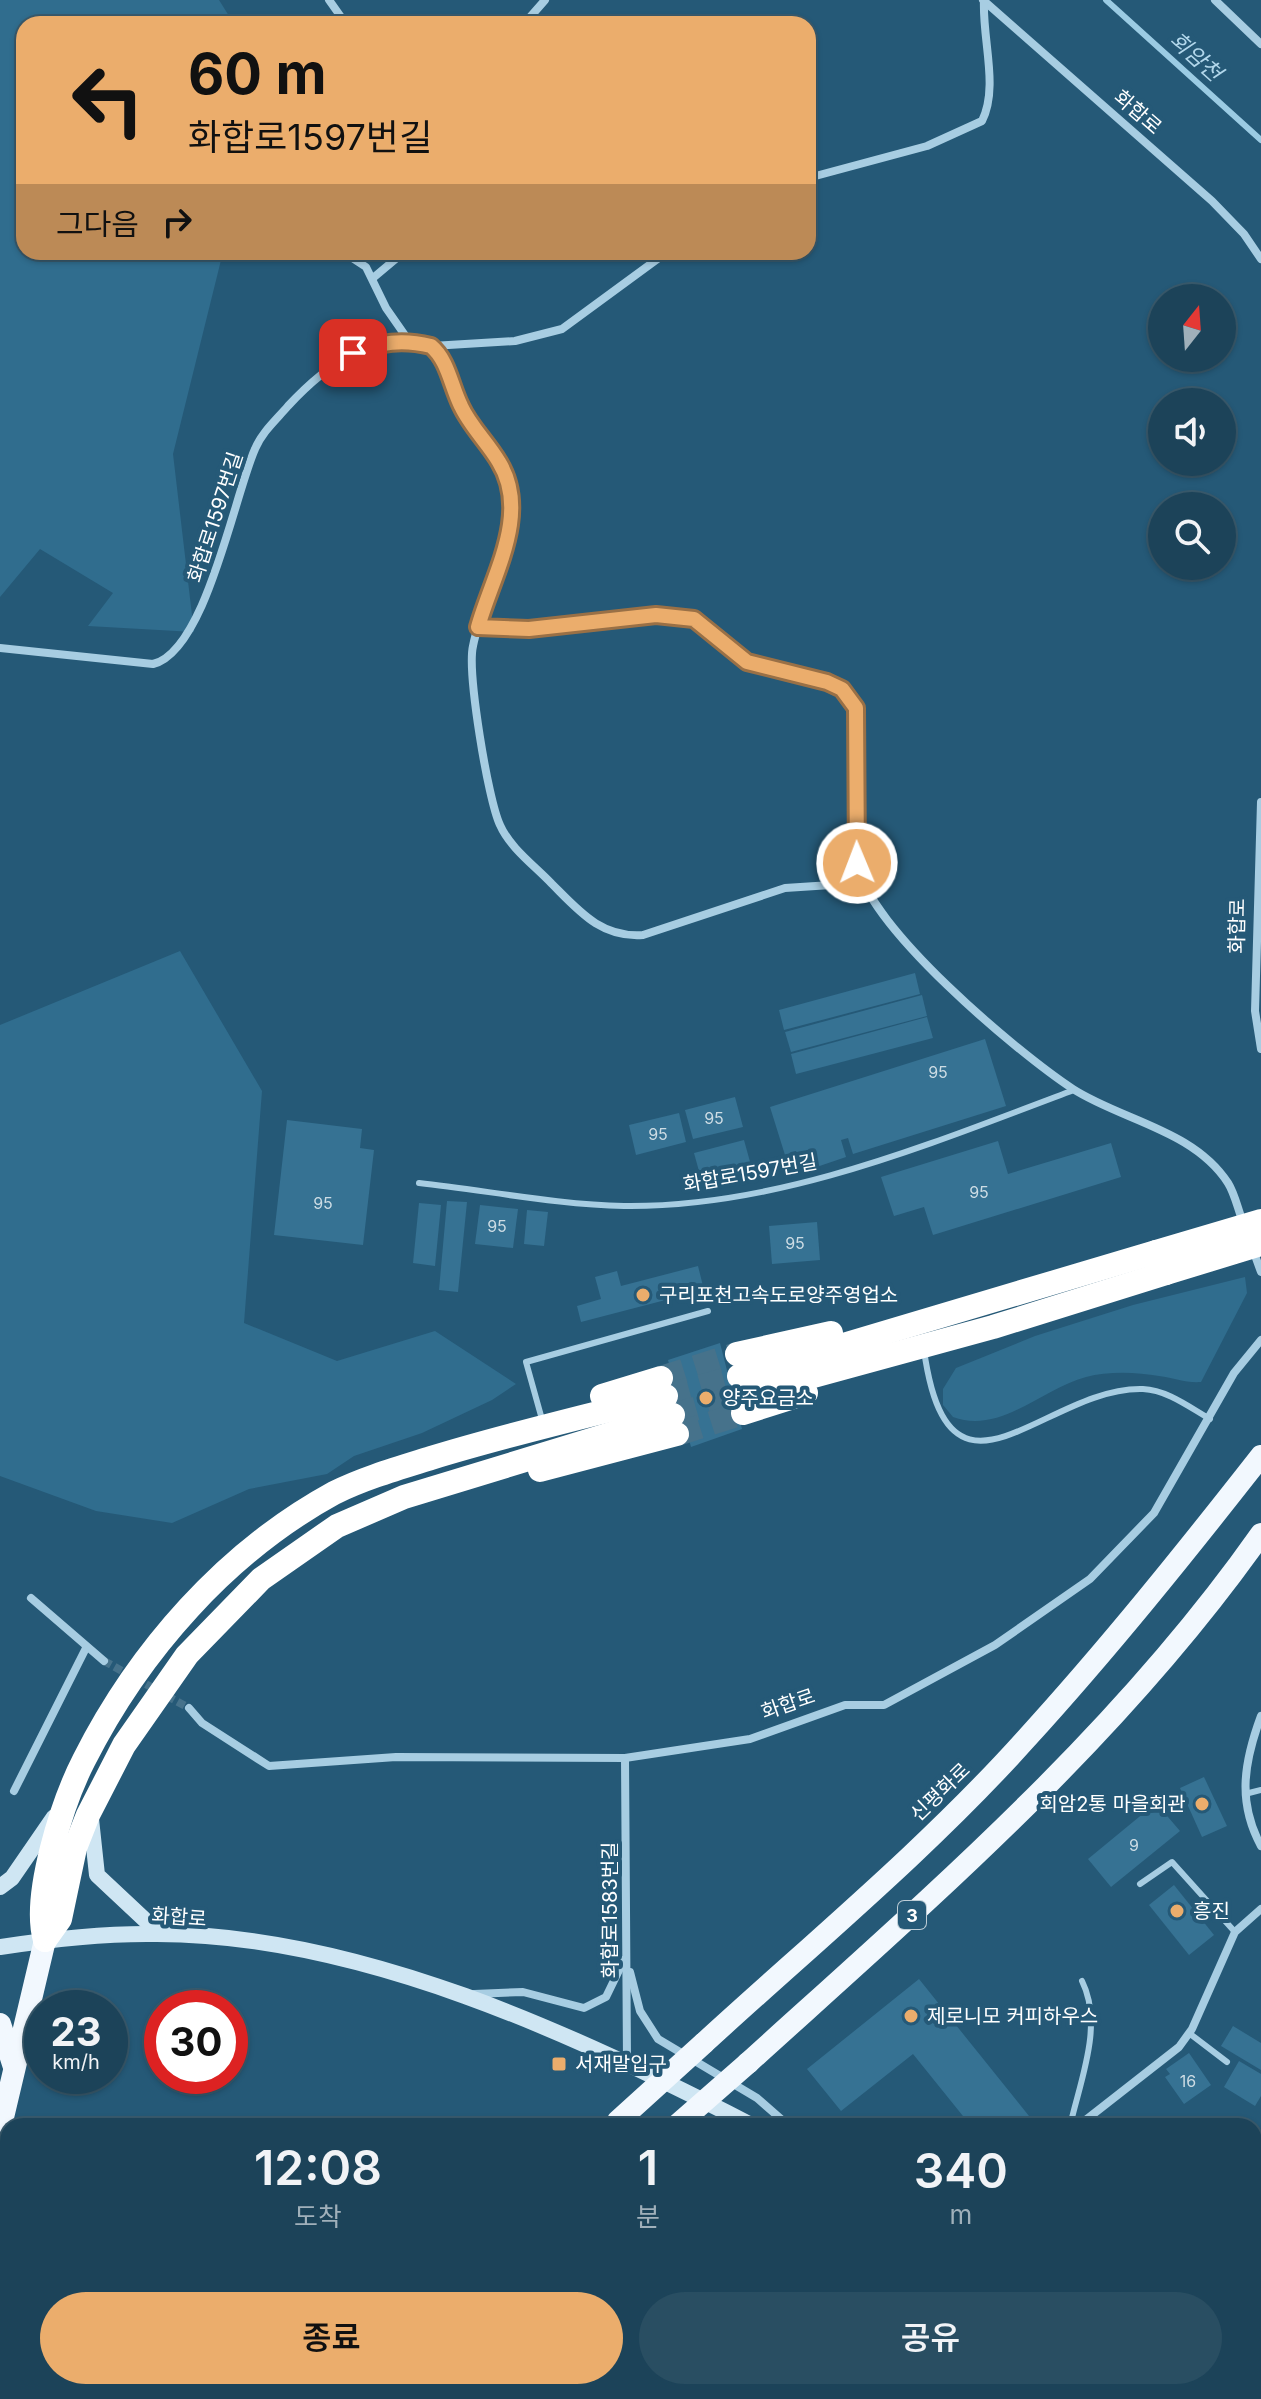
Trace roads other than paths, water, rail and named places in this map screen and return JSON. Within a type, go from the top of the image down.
[{"type":"highway","points":[[1261,1221],[1161,1262],[924,1353],[742,1384],[1036,1288],[1161,1262],[1261,1244]]},
{"type":"highway","points":[[3,2118],[45,1940],[60,1919],[75,1848],[91,1809],[124,1745],[187,1655],[223,1614],[261,1579],[337,1526],[386,1504],[629,1425],[669,1406],[541,1418],[336,1492],[296,1516],[204,1592],[113,1703],[79,1770],[56,1831],[39,1920],[45,1940]]},
{"type":"highway","name":"신평화로","points":[[623,2118],[950,1817],[1024,1741],[1124,1627],[1261,1456]]},
{"type":"highway","name":"3","points":[[685,2118],[991,1843],[1158,1667],[1226,1584],[1261,1534]]},
{"type":"highway","points":[[0,2024],[14,2067]]},
{"type":"main road","points":[[0,1887],[12,1878],[50,1825],[79,1770]]},
{"type":"main road","points":[[91,1809],[97,1875],[160,1934]]},
{"type":"main road","name":"화합로","points":[[0,1947],[45,1940],[160,1934],[319,1953],[458,1995],[627,2061],[737,2118]]},
{"type":"street","points":[[531,16],[545,0]]},
{"type":"street","points":[[816,176],[927,146],[982,121],[989,99],[990,81],[983,43],[984,0]]},
{"type":"street","name":"화합로","points":[[984,0],[1212,201],[1244,234],[1261,259]]},
{"type":"street","points":[[1215,0],[1261,44]]},
{"type":"street","points":[[355,260],[366,267],[386,308],[409,341]]},
{"type":"street","points":[[373,278],[394,260]]},
{"type":"street","name":"화합로1597번길","points":[[0,648],[153,664],[174,654],[213,580],[250,460],[264,433],[317,375],[375,345],[409,341],[431,346],[515,341],[562,329],[656,260]]},
{"type":"street","points":[[431,346],[447,371],[461,407],[500,463],[509,490],[509,536],[472,647],[472,670],[494,811],[500,826],[591,923],[620,934],[643,935],[785,888],[862,883]]},
{"type":"street","points":[[478,627],[529,629],[656,615],[694,619],[747,662],[827,682],[842,689],[856,708],[857,863],[862,883],[920,958],[999,1031],[1074,1090],[1185,1144],[1210,1163],[1228,1183],[1261,1272]]},
{"type":"street","name":"화합로","points":[[1261,802],[1255,1011],[1261,1049]]},
{"type":"street","name":"화합로","points":[[189,1708],[202,1723],[269,1766],[396,1757],[625,1758],[750,1739],[845,1705],[884,1705],[995,1645],[1090,1579],[1154,1513],[1234,1373],[1261,1340]]},
{"type":"street","points":[[31,1598],[104,1661]]},
{"type":"street","points":[[14,1791],[86,1648]]},
{"type":"street","points":[[1261,1716],[1244,1773],[1245,1794],[1261,1846]]},
{"type":"street","name":"화합로1583번길","points":[[625,1758],[627,2061]]},
{"type":"street","points":[[1088,2118],[1169,2056],[1189,2033],[1235,1932],[1261,1909]]},
{"type":"street","points":[[458,1995],[523,1992],[584,2008],[606,1997],[626,1956]]},
{"type":"street","points":[[626,1956],[640,2011],[658,2039],[757,2098],[780,2118]]},
{"type":"lane","name":"화합로1597번길","points":[[419,1183],[622,1206],[736,1195],[811,1182],[909,1152],[1074,1090]]},
{"type":"lane","points":[[541,1418],[526,1362],[708,1311]]},
{"type":"lane","points":[[924,1353],[935,1407],[952,1432],[974,1441],[996,1441],[1104,1394],[1139,1389],[1158,1391],[1210,1419]]},
{"type":"lane","points":[[1245,1794],[1261,1790]]},
{"type":"lane","points":[[1140,1884],[1172,1862],[1235,1932]]},
{"type":"lane","points":[[1072,2118],[1091,2034],[1091,2006],[1082,1981]]},
{"type":"lane","points":[[1189,2033],[1227,2062]]},
{"type":"waterway","name":"회암천","points":[[1106,0],[1261,140]]},
{"type":"tunnel","points":[[661,1378],[737,1354]]},
{"type":"tunnel","points":[[666,1396],[739,1376]]},
{"type":"tunnel","points":[[673,1415],[748,1394]]},
{"type":"tunnel","points":[[677,1434],[743,1413]]},
{"type":"tunnel","points":[[104,1661],[189,1708]]},
{"type":"place","name":"구리포천고속도로양주영업소","points":[[643,1295]]},
{"type":"place","name":"양주요금소","points":[[706,1398]]},
{"type":"place","name":"회암2통 마을회관","points":[[1202,1804]]},
{"type":"place","name":"흥진","points":[[1177,1911]]},
{"type":"place","name":"제로니모 커피하우스","points":[[911,2016]]},
{"type":"place","name":"서재말입구","points":[[559,2064]]}]
